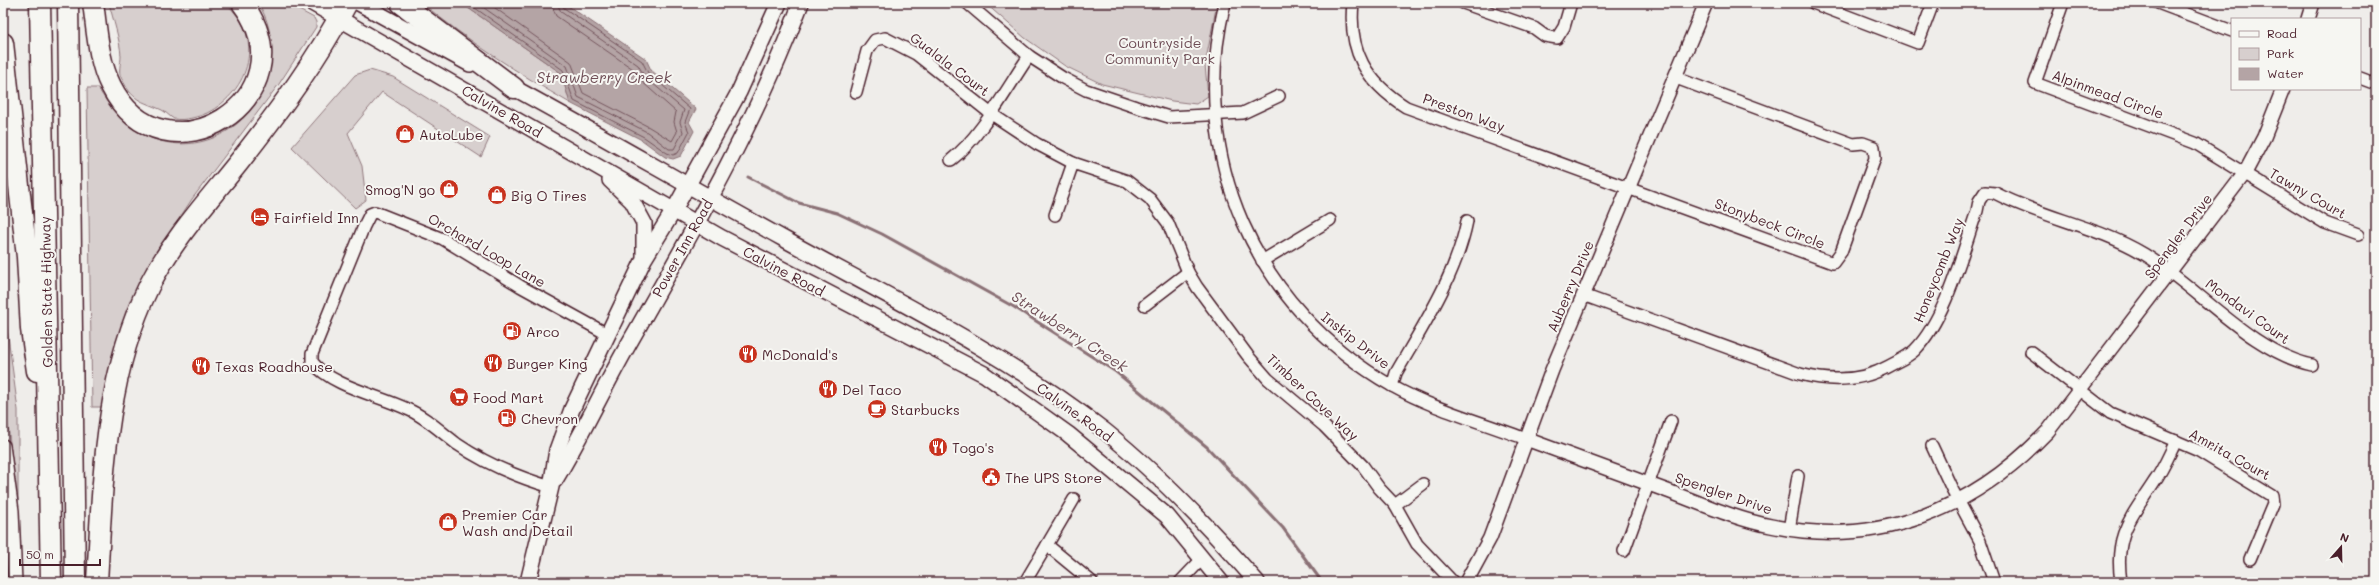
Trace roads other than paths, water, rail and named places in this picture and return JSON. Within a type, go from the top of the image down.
[{"type":"highway","name":"Golden State Highway","points":[[40,3],[52,582]]},
{"type":"highway","name":"Golden State Highway","points":[[68,3],[74,582]]},
{"type":"highway","points":[[93,3],[104,67],[110,85],[119,100],[132,114],[154,127],[179,133],[203,130],[217,124],[233,114],[244,103],[253,87],[259,71],[262,54],[260,36],[252,17],[242,3]]},
{"type":"highway","points":[[401,3],[514,88]]},
{"type":"highway","points":[[97,582],[104,470],[112,399],[119,369],[136,314],[150,285],[176,242],[269,124],[298,83],[343,11]]},
{"type":"highway","points":[[3,43],[26,250],[31,329],[49,454]]},
{"type":"main road","name":"Calvine Road","points":[[312,3],[343,11],[595,165],[696,223],[984,374],[1108,464],[1167,516],[1221,582]]},
{"type":"main road","name":"Calvine Road","points":[[359,3],[982,348],[1105,431],[1182,499],[1257,582]]},
{"type":"main road","name":"Power Inn Road","points":[[528,582],[551,487],[557,450],[572,409],[606,334],[644,259],[674,210],[739,92],[779,3]]},
{"type":"main road","name":"Power Inn Road","points":[[551,487],[571,454],[599,396],[710,198],[786,42],[801,3]]},
{"type":"main road","points":[[595,165],[632,201],[644,223],[644,259]]},
{"type":"street","points":[[967,3],[1029,56],[1086,90],[1120,103],[1169,117],[1243,113],[1279,96]]},
{"type":"street","name":"Inskip Drive","points":[[1225,3],[1216,43],[1216,114],[1218,140],[1231,194],[1262,261],[1283,291],[1313,326],[1360,365],[1392,386],[1419,399],[1526,439]]},
{"type":"street","name":"Preston Way","points":[[1353,3],[1351,23],[1358,53],[1369,75],[1406,107],[1630,187]]},
{"type":"street","points":[[1463,3],[1534,28],[1545,36],[1557,38],[1564,27],[1571,3]]},
{"type":"street","name":"Auberry Drive","points":[[1466,582],[1490,538],[1526,439],[1583,295],[1676,78],[1706,3]]},
{"type":"street","points":[[1813,3],[1918,43],[1933,3]]},
{"type":"street","name":"Alpinmead Circle","points":[[2063,3],[2035,83],[2183,138],[2219,156],[2244,173]]},
{"type":"street","points":[[2158,3],[2231,31]]},
{"type":"street","points":[[2308,18],[2313,3]]},
{"type":"street","name":"Gualala Court","points":[[856,92],[867,51],[875,40],[885,38],[916,54],[990,113]]},
{"type":"street","points":[[951,160],[970,142],[1029,56]]},
{"type":"street","name":"Stonybeck Circle","points":[[1630,187],[1810,253],[1822,260],[1833,262],[1840,252],[1874,158],[1874,147],[1863,144],[1853,144],[1676,78]]},
{"type":"street","points":[[2361,78],[2376,84]]},
{"type":"street","name":"Spengler Drive","points":[[1526,439],[1748,520],[1789,530],[1823,532],[1874,528],[1934,513],[1989,483],[2026,454],[2048,431],[2170,273],[2244,173],[2264,137],[2283,90]]},
{"type":"street","name":"Timber Cove Way","points":[[990,113],[1037,144],[1073,163],[1127,181],[1150,198],[1168,223],[1188,272],[1248,356],[1268,379],[1342,443],[1395,505],[1417,544],[1453,582]]},
{"type":"street","points":[[1055,215],[1073,163]]},
{"type":"street","name":"Tawny Court","points":[[2244,173],[2325,223],[2358,235]]},
{"type":"street","name":"Honeycomb Way","points":[[1583,295],[1800,374],[1842,380],[1881,371],[1904,358],[1922,342],[1943,306],[1977,211],[1978,201],[1985,192],[1995,193],[2109,236],[2144,255],[2170,273]]},
{"type":"street","name":"Orchard Loop Lane","points":[[551,487],[519,478],[494,465],[467,450],[408,409],[327,376],[312,362],[315,347],[364,226],[370,214],[375,212],[443,239],[520,286],[606,334]]},
{"type":"street","points":[[1262,261],[1330,220]]},
{"type":"street","points":[[1392,386],[1396,373],[1441,294],[1462,245],[1467,221]]},
{"type":"street","points":[[1145,305],[1188,272]]},
{"type":"street","name":"Mondavi Court","points":[[2170,273],[2273,352],[2297,362],[2312,365]]},
{"type":"street","points":[[2031,352],[2079,390],[2120,419],[2176,442],[2156,480],[2128,522],[2121,545],[2121,582]]},
{"type":"street","points":[[1624,551],[1671,421]]},
{"type":"street","name":"Amrita Court","points":[[2176,442],[2199,451],[2272,496],[2273,504],[2250,558]]},
{"type":"street","points":[[3,446],[12,511],[15,582]]},
{"type":"street","points":[[1932,446],[1958,501],[1980,541],[1994,582]]},
{"type":"street","name":"Spengler Drive","points":[[1789,530],[1798,476]]},
{"type":"street","points":[[1395,505],[1423,484]]},
{"type":"street","points":[[1024,582],[1074,499]]},
{"type":"street","points":[[1047,545],[1092,582]]},
{"type":"street","points":[[1180,582],[1202,559]]},
{"type":"water","name":"Strawberry Creek","points":[[461,3],[564,3],[646,59],[651,70],[696,109],[689,122],[694,131],[681,156],[673,159],[665,157],[642,140],[570,103],[561,73]]},
{"type":"waterway","name":"Strawberry Creek","points":[[748,177],[799,203],[837,213],[882,234],[1014,307],[1116,372],[1207,447],[1283,528],[1322,582]]},
{"type":"place","name":"AutoLube","points":[[405,134]]},
{"type":"place","name":"Smog'N go","points":[[449,189]]},
{"type":"place","name":"Big O Tires","points":[[497,195]]},
{"type":"place","name":"Fairfield Inn","points":[[260,217]]},
{"type":"place","name":"Arco","points":[[512,331]]},
{"type":"place","name":"McDonald's","points":[[748,354]]},
{"type":"place","name":"Burger King","points":[[493,363]]},
{"type":"place","name":"Texas Roadhouse","points":[[201,366]]},
{"type":"place","name":"Del Taco","points":[[828,389]]},
{"type":"place","name":"Food Mart","points":[[459,397]]},
{"type":"place","name":"Starbucks","points":[[877,409]]},
{"type":"place","name":"Chevron","points":[[507,418]]},
{"type":"place","name":"Togo's","points":[[938,447]]},
{"type":"place","name":"The UPS Store","points":[[991,477]]},
{"type":"place","name":"Premier Car Wash and Detail","points":[[448,522]]},
{"type":"park label","name":"Countryside Community Park","points":[[1160,50]]}]
